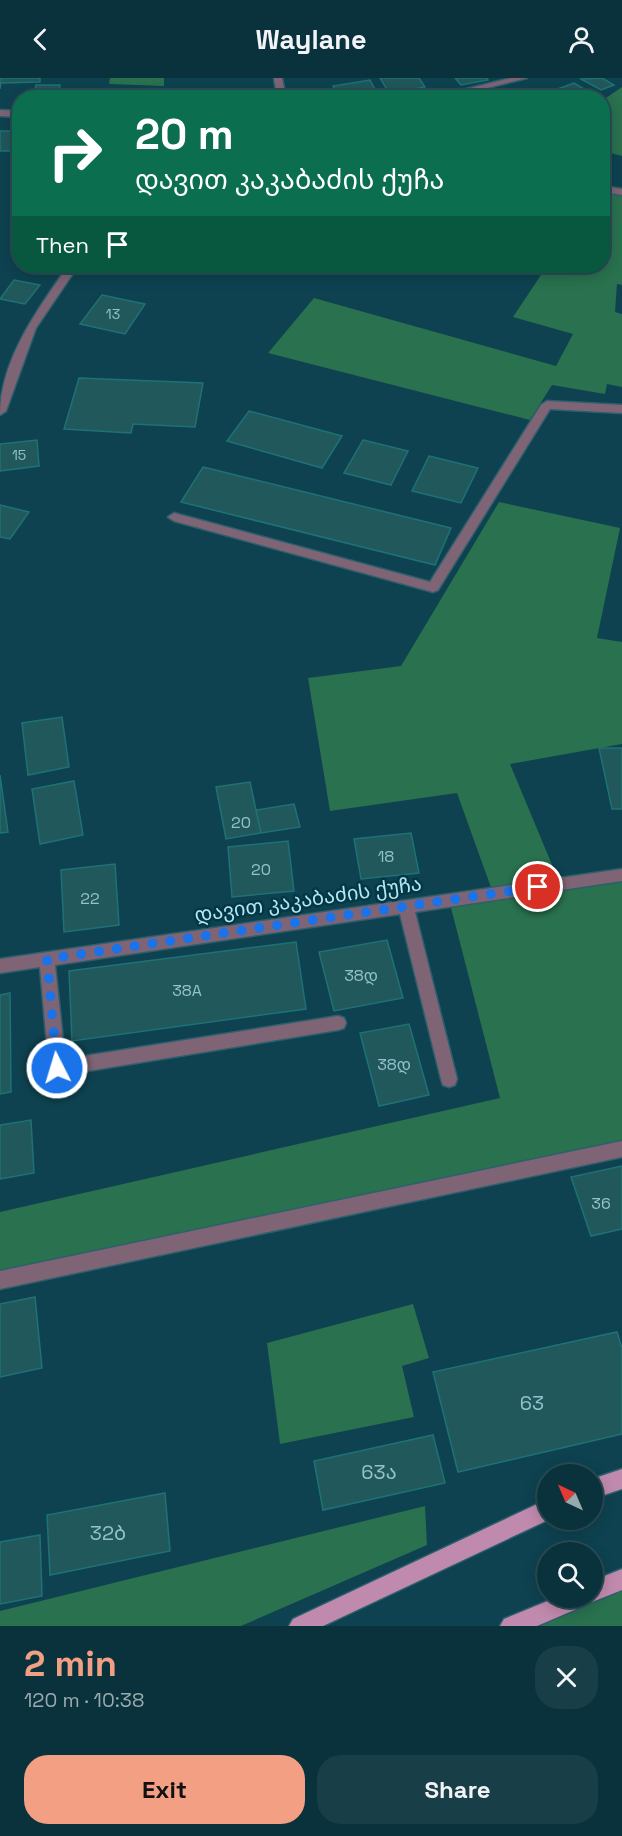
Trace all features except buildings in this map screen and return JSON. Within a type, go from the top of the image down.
[{"type":"main road","points":[[603,1485],[622,1479]]},
{"type":"main road","points":[[300,1626],[537,1514]]},
{"type":"main road","points":[[603,1588],[622,1580]]},
{"type":"main road","points":[[512,1626],[555,1608]]},
{"type":"street","points":[[470,90],[523,78]]},
{"type":"street","points":[[0,411],[31,328],[68,273]]},
{"type":"street","points":[[174,517],[434,587],[547,405],[622,409]]},
{"type":"street","name":"დავით კაკაბაძის ქუჩა","points":[[0,966],[622,875]]},
{"type":"street","points":[[406,906],[449,1079]]},
{"type":"street","points":[[47,959],[57,1068],[338,1023]]},
{"type":"street","points":[[0,1280],[622,1149]]},
{"type":"green space","points":[[110,78],[164,78],[164,86],[109,84]]},
{"type":"green space","points":[[622,87],[622,156],[610,153],[610,95]]},
{"type":"green space","points":[[610,191],[622,193],[622,285],[617,284],[615,312],[622,314],[622,387],[607,384],[605,394],[552,385],[530,420],[268,353],[314,298],[556,366],[573,334],[513,317],[542,273],[610,273]]},
{"type":"green space","points":[[499,502],[620,528],[597,638],[622,642],[622,744],[510,764],[560,884],[622,875],[622,1149],[0,1280],[0,1212],[500,1098],[449,900],[493,893],[457,793],[330,811],[308,678],[401,666]]},
{"type":"green space","points":[[413,1304],[429,1358],[402,1366],[414,1417],[280,1444],[267,1343]]},
{"type":"green space","points":[[425,1506],[427,1545],[241,1626],[0,1626],[0,1611]]},
{"type":"green space","points":[[622,1579],[622,1626],[511,1626],[555,1608],[603,1608],[603,1591]]},
{"type":"route","points":[[57,1068],[47,959],[538,887]]}]
